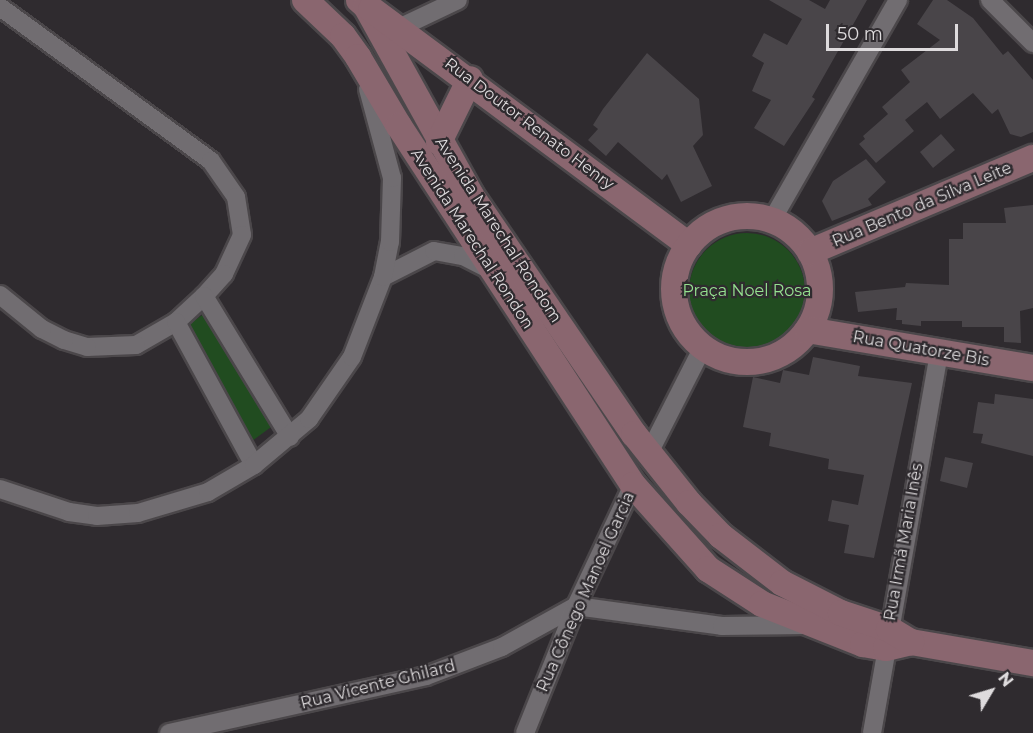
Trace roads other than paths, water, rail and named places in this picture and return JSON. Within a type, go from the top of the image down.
[{"type":"main road","name":"Avenida Marechal Rondon","points":[[305,0],[343,36],[358,57],[493,271],[633,485],[708,569],[762,604],[811,625],[887,638]]},
{"type":"main road","name":"Rua Doutor Renato Henry","points":[[363,3],[470,79],[689,245]]},
{"type":"main road","name":"Avenida Marechal Rondom","points":[[363,3],[439,142],[649,453],[689,503],[756,566],[810,600],[887,638]]},
{"type":"main road","points":[[439,142],[470,79]]},
{"type":"main road","name":"Rua Bento da Silva Leite","points":[[810,252],[1033,158]]},
{"type":"main road","points":[[749,216],[772,220],[794,233],[810,252],[819,287],[819,305],[808,330],[795,345],[759,362],[720,357],[703,347],[687,330],[677,310],[676,276],[689,245],[706,229],[726,219],[749,216]]},
{"type":"main road","name":"Rua Quatorze Bis","points":[[808,330],[1033,368]]},
{"type":"main road","points":[[887,638],[1033,663]]},
{"type":"street","points":[[399,28],[458,0]]},
{"type":"street","points":[[772,220],[898,0]]},
{"type":"street","points":[[990,0],[1033,43]]},
{"type":"street","points":[[0,7],[191,143],[225,178],[236,197],[242,235],[224,274],[204,296],[176,322],[136,345],[87,347],[42,329],[0,295]]},
{"type":"street","points":[[0,489],[69,512],[97,516],[138,513],[208,492],[254,465],[290,437],[333,389],[352,357],[383,277],[394,208],[392,178],[358,57]]},
{"type":"street","points":[[383,277],[434,251],[463,256],[493,271]]},
{"type":"street","points":[[204,296],[290,437]]},
{"type":"street","points":[[176,322],[254,465]]},
{"type":"street","points":[[649,453],[703,347]]},
{"type":"street","name":"Rua Irmã Maria Inês","points":[[872,733],[939,352]]},
{"type":"street","name":"Rua Cônego Manoel Garcia","points":[[525,733],[576,606],[633,485]]},
{"type":"street","points":[[576,606],[722,626],[811,625]]},
{"type":"street","name":"Rua Vicente Ghilard","points":[[169,733],[426,676],[502,647],[576,606]]},
{"type":"park label","name":"Praça Noel Rosa","points":[[747,291]]}]
